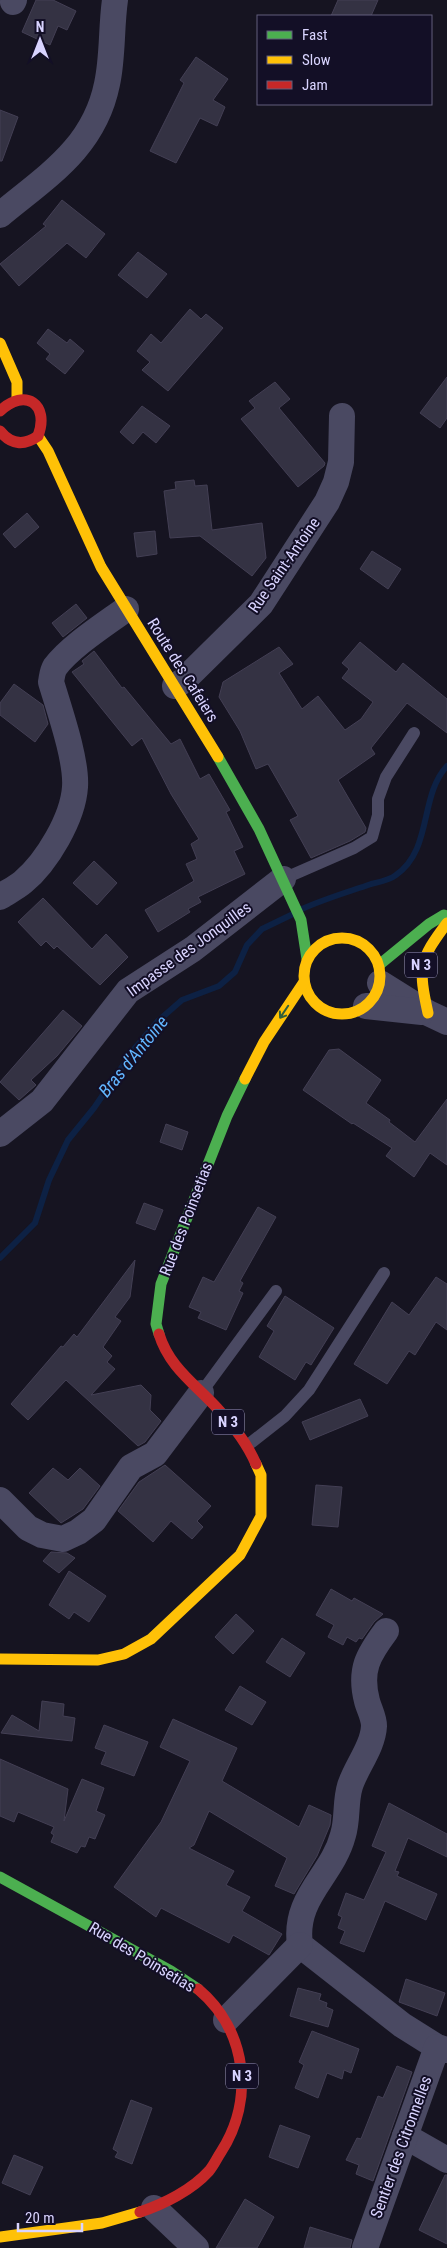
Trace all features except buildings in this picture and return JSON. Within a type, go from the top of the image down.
[{"type":"main road","points":[[0,343],[17,382],[17,399]]},
{"type":"main road","points":[[0,411],[5,405],[17,399],[25,399],[32,402],[42,414],[42,429],[32,441],[17,444],[4,438],[0,431]]},
{"type":"main road","name":"Route des Cafeiers","points":[[38,436],[48,451],[101,567],[232,778],[301,920],[307,959]]},
{"type":"main road","name":"N 3","points":[[366,1006],[372,1000],[380,974],[429,924],[447,913]]},
{"type":"main road","name":"Route des Cafeiers","points":[[301,920],[325,941]]},
{"type":"main road","name":"N 3","points":[[438,1017],[420,970],[424,954],[447,923]]},
{"type":"main road","name":"N 3","points":[[401,932],[429,924]]},
{"type":"main road","points":[[307,959],[325,941],[338,938],[368,942],[380,974]]},
{"type":"main road","name":"N 3","points":[[304,982],[304,970],[307,959]]},
{"type":"main road","points":[[304,982],[308,994],[320,1012],[346,1014],[366,1006]]},
{"type":"main road","name":"Rue des Poinsetias","points":[[0,1659],[98,1660],[124,1654],[151,1639],[240,1555],[261,1516],[261,1475],[248,1446],[217,1408],[180,1372],[163,1348],[156,1324],[161,1284],[227,1116],[264,1042],[304,982]]},
{"type":"main road","name":"Rue des Poinsetias","points":[[264,1042],[288,1026]]},
{"type":"main road","name":"Rue des Poinsetias","points":[[0,1877],[122,1942],[189,1982],[209,1999],[226,2020],[236,2043],[242,2071],[242,2098],[234,2133],[209,2171],[182,2192],[154,2208],[128,2218],[0,2237]]},
{"type":"street","points":[[0,215],[72,155],[88,133],[100,110],[108,84],[115,0]]},
{"type":"street","name":"Rue Saint-Antoine","points":[[175,686],[183,681],[261,604],[327,502],[342,462],[342,416]]},
{"type":"street","points":[[0,897],[22,882],[37,867],[59,836],[72,807],[75,786],[73,771],[64,725],[51,682],[52,674],[55,668],[71,652],[126,609]]},
{"type":"street","name":"Impasse des Jonquilles","points":[[0,1134],[42,1101],[128,991],[286,886]]},
{"type":"street","points":[[380,974],[438,1017]]},
{"type":"street","points":[[366,1006],[438,1017]]},
{"type":"street","points":[[0,1500],[28,1528],[42,1535],[63,1539],[78,1532],[94,1520],[131,1467],[155,1454],[201,1393]]},
{"type":"street","points":[[386,1631],[370,1652],[366,1663],[365,1688],[373,1719],[372,1734],[349,1789],[341,1842],[304,1907],[298,1932],[300,1945],[402,2025],[442,2048]]},
{"type":"street","points":[[226,2020],[300,1945]]},
{"type":"street","name":"Sentier des Citronnelles","points":[[365,2248],[405,2136],[442,2048]]},
{"type":"street","points":[[405,2136],[447,2160]]},
{"type":"street","points":[[154,2208],[196,2248]]},
{"type":"lane","points":[[286,886],[372,837],[378,815],[378,799],[386,777],[414,733]]},
{"type":"lane","points":[[248,1446],[285,1416],[309,1390],[384,1273]]},
{"type":"lane","points":[[201,1393],[276,1291]]},
{"type":"waterway","name":"Bras d'Antoine","points":[[302,909],[384,881],[396,875],[408,864],[416,851],[421,837],[432,792],[438,778],[447,766]]},
{"type":"waterway","name":"Bras d'Antoine","points":[[0,1258],[35,1223],[49,1180],[68,1140],[94,1108],[135,1048],[158,1021],[182,1000],[219,986],[235,972],[247,945],[262,929],[291,915]]},
{"type":"traffic: fast","points":[[218,757],[259,829],[301,920],[307,959]]},
{"type":"traffic: fast","points":[[379,965],[429,924],[444,915]]},
{"type":"traffic: fast","points":[[159,1334],[156,1324],[161,1284],[227,1116],[245,1079]]},
{"type":"traffic: fast","points":[[0,1877],[171,1971],[198,1989]]},
{"type":"traffic: slow","points":[[0,343],[17,382],[17,399]]},
{"type":"traffic: slow","points":[[38,436],[48,451],[101,567],[218,757]]},
{"type":"traffic: slow","points":[[428,1013],[423,985],[423,965],[431,946],[447,923]]},
{"type":"traffic: slow","points":[[342,938],[357,941],[369,949],[377,961],[380,976],[377,991],[369,1003],[357,1011],[342,1014],[327,1011],[315,1003],[307,991],[304,976],[307,961],[315,949],[327,941],[342,938]]},
{"type":"traffic: slow","points":[[245,1079],[264,1042],[304,982]]},
{"type":"traffic: slow","points":[[0,1659],[98,1660],[124,1654],[151,1639],[240,1555],[261,1516],[261,1475],[256,1464]]},
{"type":"traffic: slow","points":[[0,2237],[102,2223],[140,2212]]},
{"type":"traffic: jam","points":[[0,411],[18,400],[26,400],[33,402],[41,415],[38,436],[23,443],[9,439],[0,431]]},
{"type":"traffic: jam","points":[[159,1334],[163,1346],[176,1366],[229,1421],[244,1442],[256,1464]]},
{"type":"traffic: jam","points":[[140,2212],[177,2196],[209,2171],[232,2131],[239,2110],[242,2088],[241,2066],[236,2045],[227,2024],[198,1989]]}]
